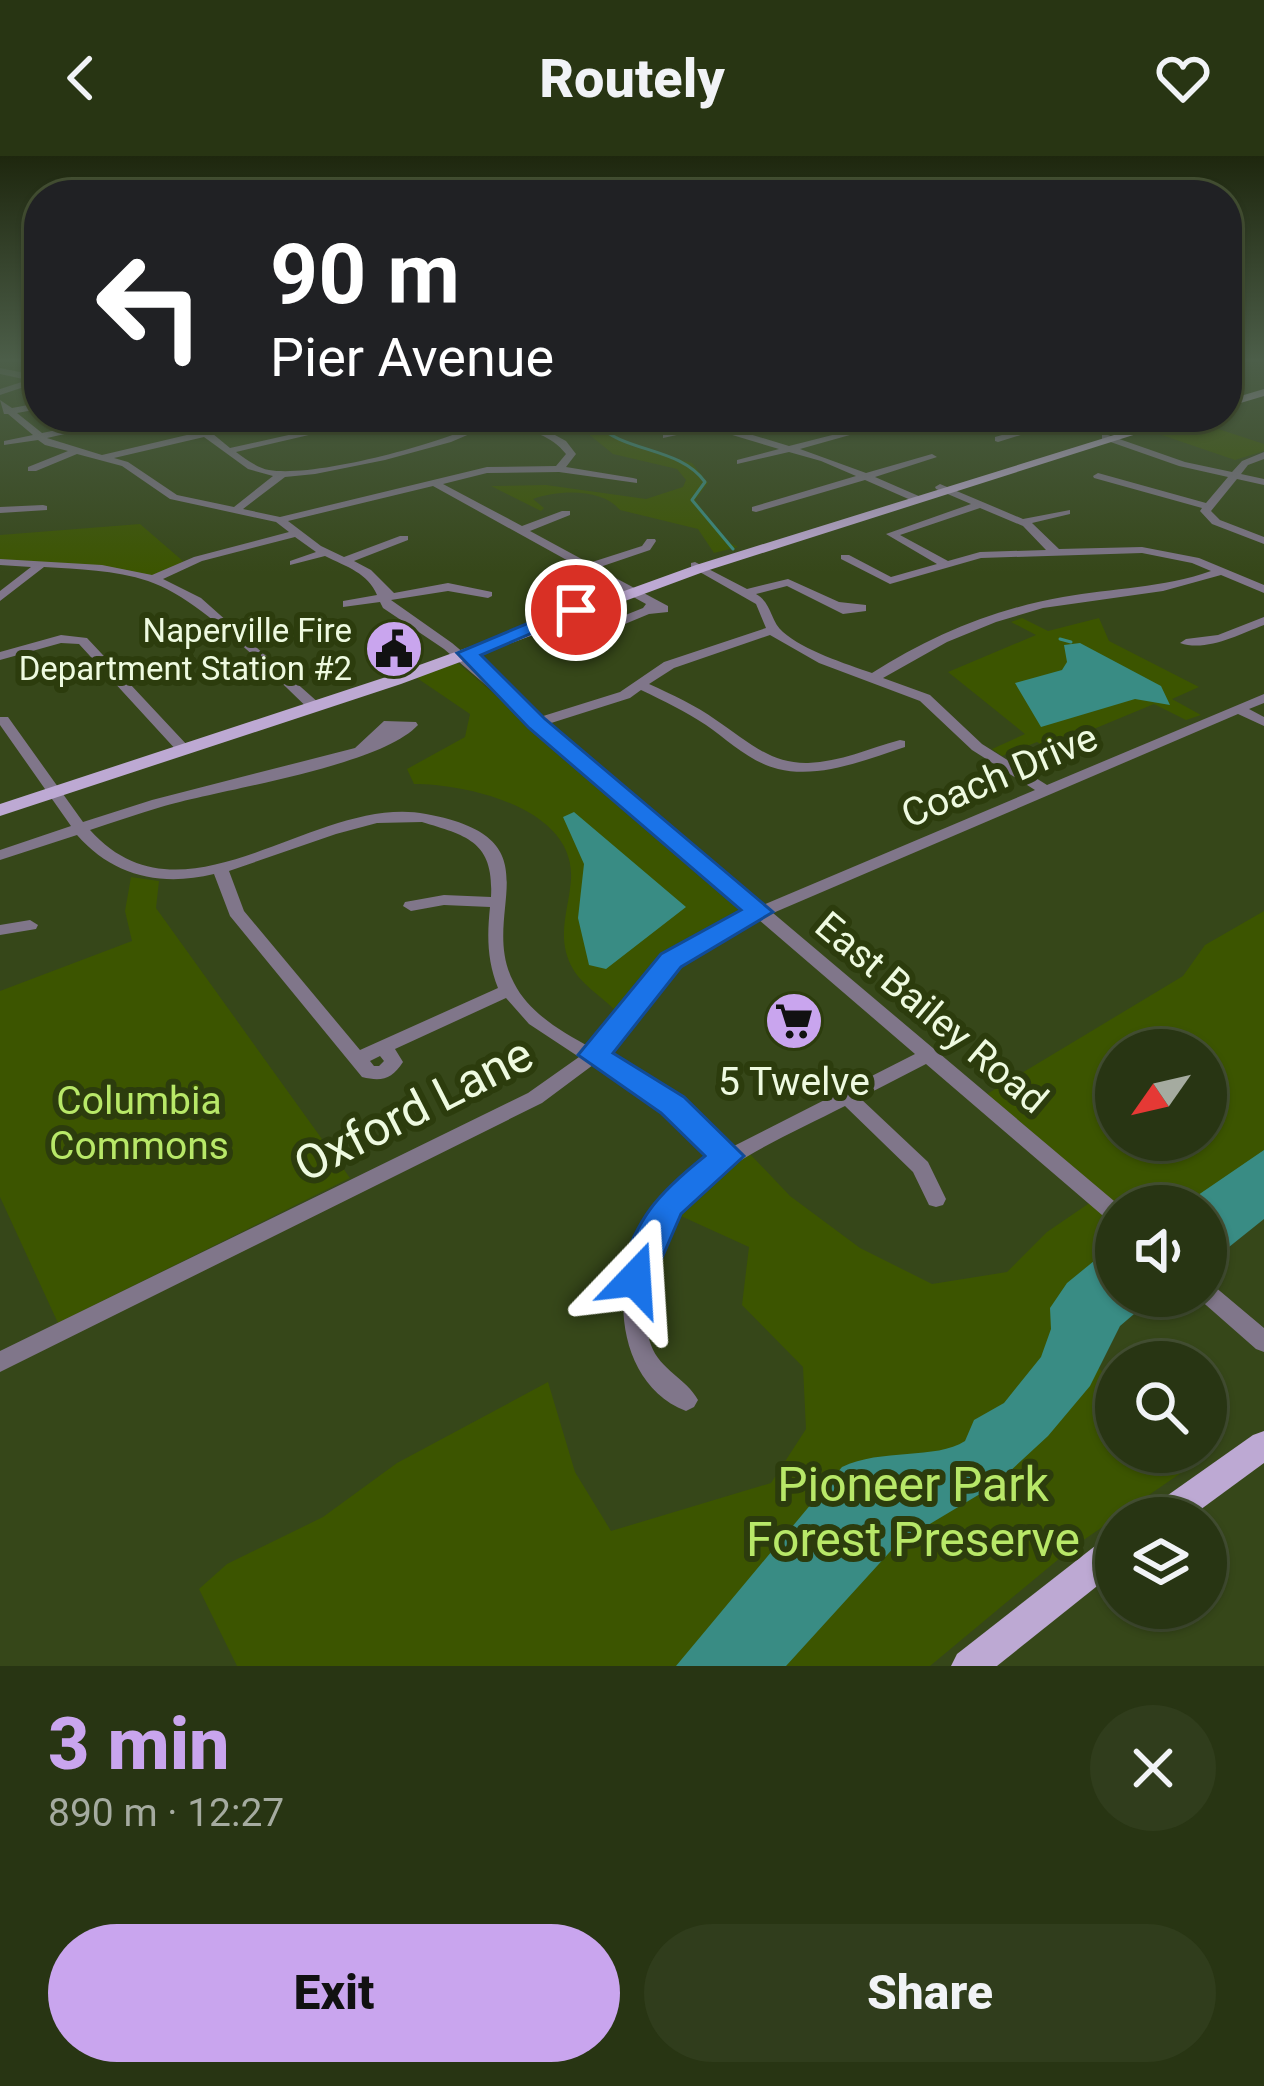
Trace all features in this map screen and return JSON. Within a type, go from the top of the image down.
[{"type":"main road","points":[[1108,438],[1125,432]]},
{"type":"main road","points":[[0,806],[312,704],[698,566],[1130,432]]},
{"type":"main road","points":[[1191,1497],[1264,1445]]},
{"type":"main road","points":[[969,1666],[1095,1567]]},
{"type":"street","name":"East Bailey Road","points":[[34,432],[73,453],[134,468],[174,497],[205,508],[238,508],[280,520],[324,553],[367,572],[385,595],[460,652],[537,724],[1095,1197]]},
{"type":"street","points":[[7,443],[60,432]]},
{"type":"street","points":[[104,458],[210,432]]},
{"type":"street","points":[[230,451],[314,432]]},
{"type":"street","points":[[205,433],[255,469],[281,475],[470,432]]},
{"type":"street","points":[[539,432],[569,448],[571,456],[559,469]]},
{"type":"street","points":[[667,436],[683,432]]},
{"type":"street","points":[[728,432],[788,448],[914,498]]},
{"type":"street","points":[[740,462],[849,432]]},
{"type":"street","points":[[998,439],[1021,432]]},
{"type":"street","points":[[1108,438],[1264,482]]},
{"type":"street","points":[[32,469],[73,453]]},
{"type":"street","points":[[1264,454],[1248,460],[1205,513],[1264,541]]},
{"type":"street","points":[[756,508],[932,457]]},
{"type":"street","points":[[280,520],[487,470],[559,469],[633,481]]},
{"type":"street","points":[[238,508],[281,475]]},
{"type":"street","points":[[1098,476],[1208,506]]},
{"type":"street","points":[[433,482],[628,590],[649,608],[592,634]]},
{"type":"street","points":[[943,489],[1022,522],[1041,533],[1055,552]]},
{"type":"street","points":[[945,564],[890,534],[981,505]]},
{"type":"street","points":[[0,510],[43,508]]},
{"type":"street","points":[[522,530],[566,512]]},
{"type":"street","points":[[1022,522],[1066,512]]},
{"type":"street","points":[[153,579],[198,559],[296,533]]},
{"type":"street","points":[[344,561],[404,538]]},
{"type":"street","points":[[588,567],[646,548],[651,541]]},
{"type":"street","points":[[845,557],[890,580],[993,553],[1142,550],[1222,571],[1264,589]]},
{"type":"street","points":[[294,563],[324,553]]},
{"type":"street","points":[[0,562],[153,579],[197,601],[312,704]]},
{"type":"street","points":[[0,597],[40,565]]},
{"type":"street","points":[[698,566],[765,607],[772,630],[824,660],[925,698],[976,747],[1046,791]]},
{"type":"street","points":[[875,676],[914,653],[1036,607],[1168,590],[1222,571]]},
{"type":"street","points":[[746,592],[784,582],[842,605]]},
{"type":"street","points":[[347,604],[458,586],[488,594]]},
{"type":"street","points":[[1186,643],[1221,638],[1264,622]]},
{"type":"street","points":[[537,724],[642,686],[669,665],[772,630]]},
{"type":"street","points":[[0,656],[66,638],[83,641],[181,747]]},
{"type":"street","points":[[642,686],[686,706],[746,751],[780,767],[824,769],[900,744]]},
{"type":"street","name":"Coach Drive","points":[[759,912],[1264,698]]},
{"type":"street","points":[[1238,709],[1264,722]]},
{"type":"street","points":[[3,720],[106,856],[136,868],[183,873],[220,868],[363,820],[423,818],[457,826],[490,847],[502,869],[493,950],[508,990],[542,1025],[673,1105],[727,1156]]},
{"type":"street","points":[[0,855],[362,749]]},
{"type":"street","points":[[220,868],[236,912],[369,1072],[384,1073],[394,1062],[384,1046],[508,990]]},
{"type":"street","points":[[411,907],[444,900],[498,902]]},
{"type":"street","name":"Oxford Lane","points":[[0,1362],[535,1097],[594,1055],[671,960],[759,912]]},
{"type":"street","points":[[0,930],[30,925]]},
{"type":"street","points":[[686,1400],[644,1363],[634,1320],[635,1279],[651,1232],[669,1204],[727,1156],[928,1055]]},
{"type":"street","points":[[847,1097],[921,1167],[935,1199]]},
{"type":"street","points":[[1227,1311],[1264,1342]]},
{"type":"green space","points":[[586,432],[612,432],[631,446],[692,463],[708,483],[695,500],[724,540],[738,547],[714,553],[698,529],[620,510],[591,494],[533,499],[544,508],[541,511],[491,486],[546,485],[646,499],[683,487],[686,480],[677,469],[613,454]]},
{"type":"green space","points":[[1153,432],[1228,432],[1264,444],[1264,451],[1235,460]]},
{"type":"green space","points":[[140,524],[184,562],[155,576],[96,566],[0,560],[0,535]]},
{"type":"green space","points":[[1022,618],[1048,631],[1099,618],[1109,641],[1199,687],[1172,699],[1201,715],[1186,720],[1154,704],[1048,748],[1037,742],[1002,756],[992,749],[1025,734],[948,672],[1036,635],[1011,622]]},
{"type":"green space","points":[[458,663],[741,905],[735,915],[659,958],[619,1014],[582,981],[568,958],[564,935],[571,879],[568,855],[556,834],[537,818],[488,795],[414,784],[407,769],[465,737],[470,714],[414,676]]},
{"type":"green space","name":"Columbia Commons","points":[[131,877],[159,881],[156,908],[350,1178],[58,1323],[0,1197],[0,991],[132,941],[125,911]]},
{"type":"green space","name":"Pioneer Park Forest Preserve","points":[[1264,911],[1264,1188],[1227,1199],[1227,1185],[1095,1185],[987,1094],[1183,976],[1205,945]]},
{"type":"green space","name":"Pioneer Park Forest Preserve","points":[[750,1154],[790,1196],[860,1248],[932,1284],[1007,1272],[1047,1232],[1095,1199],[1095,1310],[1071,1333],[1095,1363],[1095,1473],[1181,1473],[1146,1497],[1095,1497],[1095,1532],[930,1666],[237,1666],[199,1589],[227,1564],[323,1517],[397,1463],[548,1382],[575,1472],[611,1531],[771,1483],[806,1429],[803,1367],[742,1305],[749,1247],[672,1212],[694,1189]]},
{"type":"water","points":[[1080,643],[1161,686],[1170,705],[1135,699],[1041,727],[1015,683],[1062,670],[1067,662],[1064,645]]},
{"type":"water","points":[[574,812],[686,907],[606,969],[589,965],[578,918],[584,864],[563,817]]},
{"type":"water","points":[[1264,1150],[1264,1219],[1227,1249],[1227,1185],[1213,1185]]},
{"type":"water","points":[[1095,1260],[1095,1317],[1130,1317],[1112,1341],[1095,1341],[1095,1376],[1048,1436],[995,1485],[898,1543],[786,1666],[676,1666],[842,1467],[953,1447],[965,1441],[974,1420],[1004,1403],[1041,1357],[1051,1329],[1050,1308],[1067,1283]]},
{"type":"waterway","points":[[607,432],[694,470],[705,482],[692,500],[733,549]]},
{"type":"waterway","points":[[1060,639],[1071,642]]},
{"type":"place","name":"Naperville Fire Department Station #2","points":[[394,649]]},
{"type":"place","name":"5 Twelve","points":[[794,1021]]},
{"type":"route","points":[[576,610],[467,653],[537,724],[759,912],[671,960],[594,1055],[673,1105],[727,1156],[669,1204],[651,1232],[635,1279]]}]
